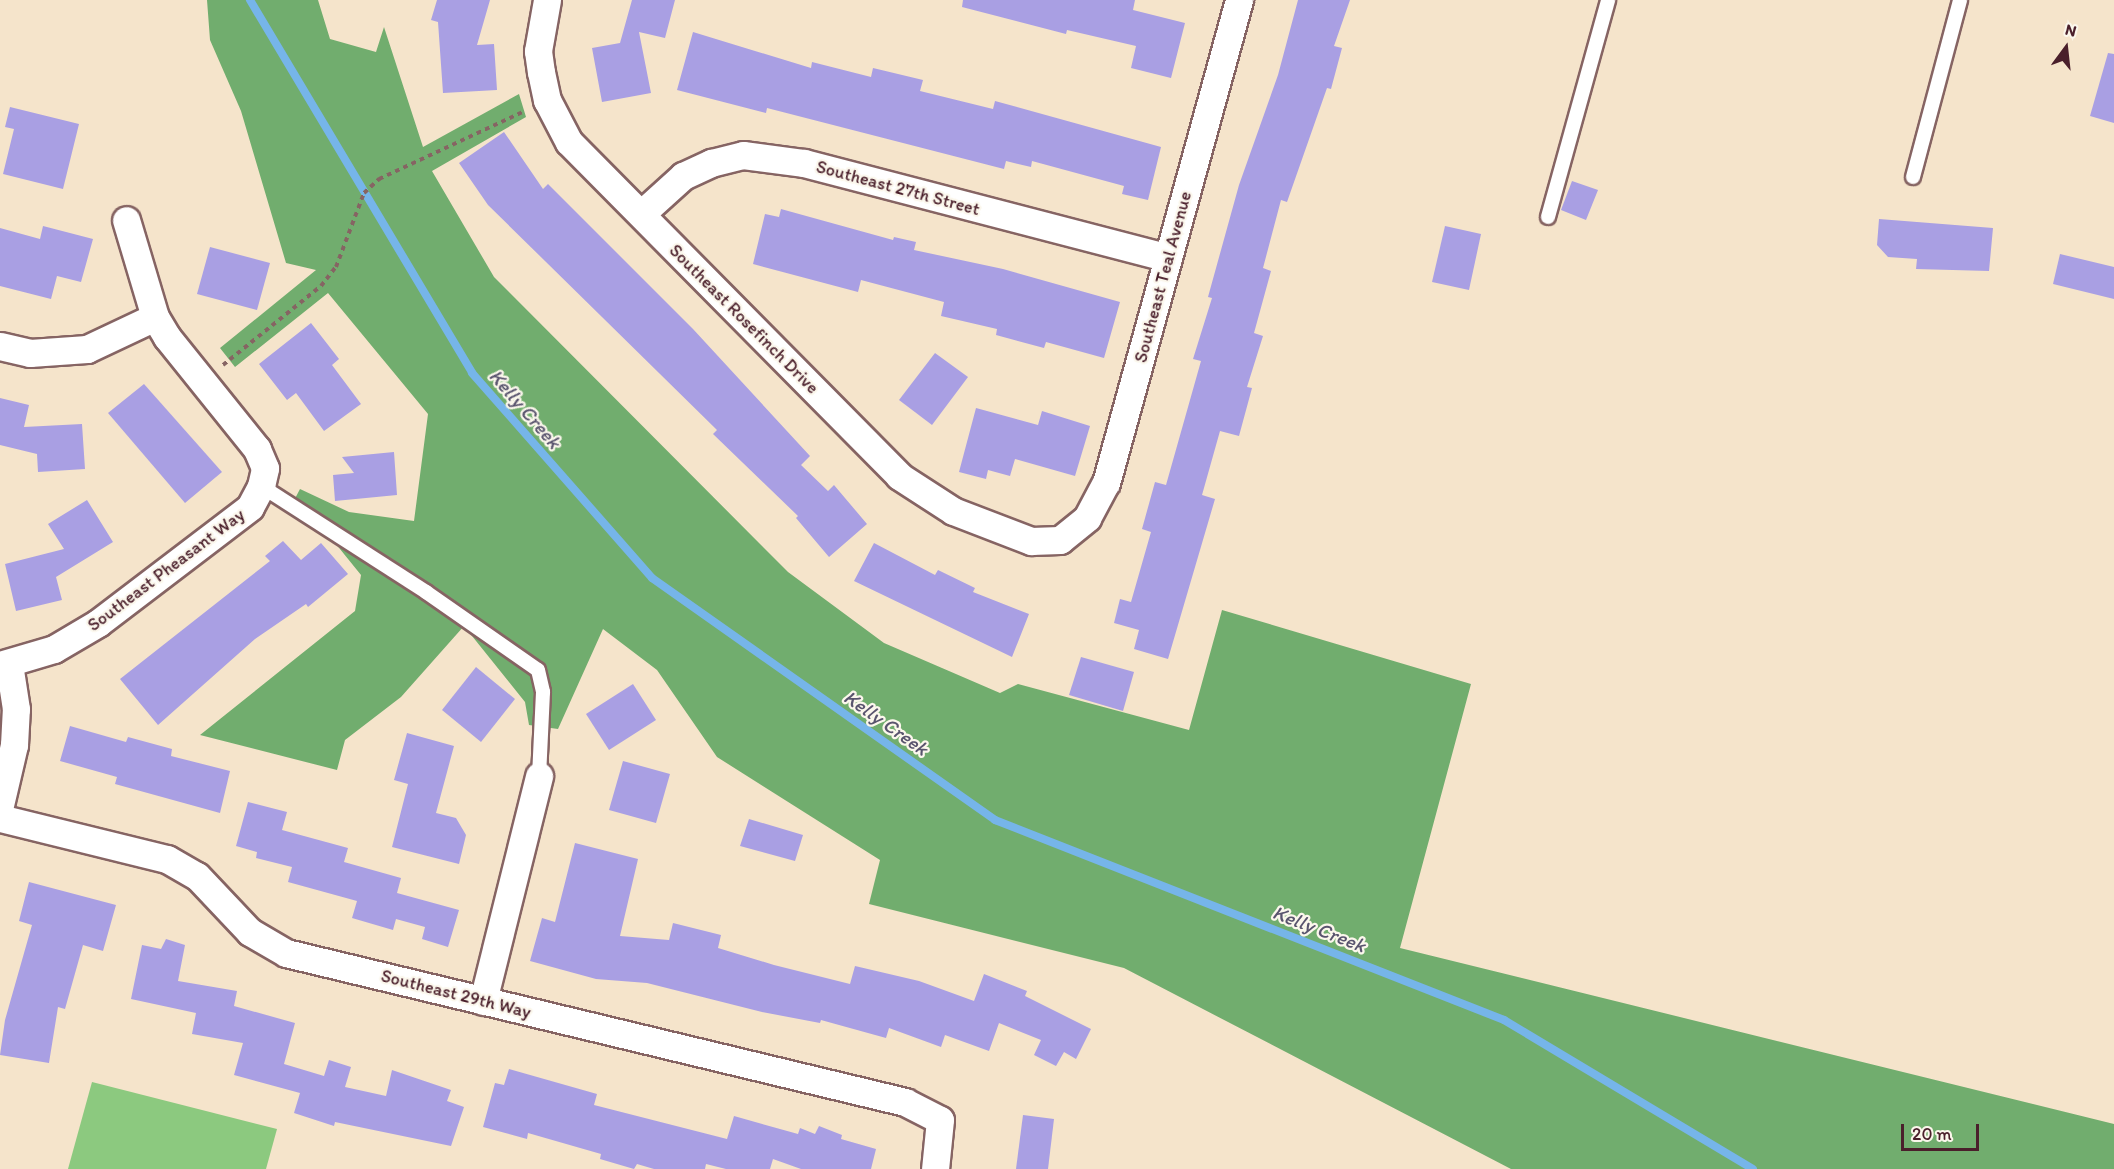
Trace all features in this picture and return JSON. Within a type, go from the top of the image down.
[{"type":"street","name":"Southeast Rosefinch Drive","points":[[547,0],[538,51],[547,100],[569,142],[899,476],[953,511],[996,530],[1031,541],[1060,540]]},
{"type":"street","name":"Southeast Teal Avenue","points":[[1060,540],[1087,518],[1106,483],[1239,0]]},
{"type":"street","name":"Southeast 27th Street","points":[[640,214],[683,177],[711,163],[743,155],[804,163],[1168,258]]},
{"type":"street","points":[[126,220],[155,316],[257,448],[264,468],[261,486]]},
{"type":"street","points":[[0,346],[30,353],[87,349],[155,316]]},
{"type":"street","name":"Southeast Pheasant Way","points":[[4,664],[54,649],[98,623],[250,507],[261,486]]},
{"type":"street","points":[[0,806],[14,745],[16,709],[4,664]]},
{"type":"street","points":[[483,1000],[539,776]]},
{"type":"street","name":"Southeast 29th Way","points":[[0,818],[167,859],[197,876],[250,932],[286,953],[905,1101],[940,1119],[935,1169]]},
{"type":"lane","points":[[1548,217],[1608,0]]},
{"type":"lane","points":[[1913,177],[1960,0]]},
{"type":"lane","points":[[261,486],[426,592],[538,670],[543,692],[539,776]]},
{"type":"path","points":[[203,380],[321,286],[336,267],[364,193],[379,179],[547,100]]},
{"type":"green space","points":[[207,0],[318,0],[330,39],[376,52],[384,27],[423,147],[519,94],[526,117],[432,171],[494,277],[788,572],[884,643],[1000,693],[1018,684],[1189,730],[1222,610],[1471,684],[1400,948],[2114,1124],[2114,1169],[1511,1169],[1124,968],[869,904],[880,860],[717,757],[657,670],[603,629],[558,729],[529,725],[525,702],[464,626],[401,697],[345,740],[337,770],[200,735],[355,611],[361,575],[327,533],[289,510],[300,489],[349,512],[414,521],[428,414],[328,293],[235,367],[220,348],[316,270],[286,263],[241,111],[210,40]]},
{"type":"green space","points":[[92,1082],[277,1129],[266,1169],[68,1169]]},
{"type":"building","points":[[437,0],[490,0],[477,45],[494,44],[497,90],[443,93],[438,22],[431,20]]},
{"type":"building","points":[[632,0],[675,0],[665,38],[639,32],[651,93],[602,102],[592,48],[620,43]]},
{"type":"building","points":[[963,0],[1135,0],[1133,10],[1185,23],[1171,78],[1131,68],[1136,46],[1067,30],[1066,34],[962,7]]},
{"type":"building","points":[[1298,0],[1350,0],[1334,46],[1342,48],[1331,89],[1327,88],[1287,202],[1281,200],[1263,268],[1271,271],[1254,333],[1263,336],[1247,387],[1252,388],[1239,436],[1220,431],[1202,495],[1215,499],[1168,659],[1134,649],[1139,630],[1114,623],[1120,599],[1131,602],[1151,532],[1142,529],[1155,482],[1166,485],[1201,361],[1193,359],[1212,298],[1208,297],[1239,185],[1278,75]]},
{"type":"building","points":[[693,32],[811,68],[812,62],[871,77],[873,68],[923,80],[920,91],[993,109],[995,101],[1161,147],[1148,200],[1122,194],[1124,186],[1032,161],[1031,167],[1006,161],[1004,169],[767,108],[766,113],[677,90]]},
{"type":"building","points":[[2108,53],[2114,54],[2114,123],[2090,116]]},
{"type":"building","points":[[10,107],[79,124],[63,189],[3,174],[14,129],[5,127]]},
{"type":"building","points":[[504,132],[543,189],[548,184],[693,329],[810,456],[801,465],[828,491],[834,485],[867,524],[829,557],[796,518],[798,516],[713,434],[717,430],[488,205],[459,163]]},
{"type":"building","points":[[1572,181],[1598,190],[1586,220],[1561,210]]},
{"type":"building","points":[[781,209],[893,240],[894,237],[916,242],[914,250],[1003,269],[1120,302],[1104,358],[1046,342],[1044,348],[996,335],[997,329],[941,316],[944,302],[861,280],[858,292],[753,264],[765,214],[779,217]]},
{"type":"building","points":[[1879,219],[1993,228],[1989,271],[1916,269],[1917,259],[1888,257],[1877,245]]},
{"type":"building","points":[[43,226],[93,239],[81,282],[57,276],[51,299],[0,286],[0,228],[40,239]]},
{"type":"building","points":[[1445,226],[1481,234],[1469,290],[1432,282]]},
{"type":"building","points":[[210,247],[270,263],[257,310],[197,294]]},
{"type":"building","points":[[2060,254],[2114,267],[2114,299],[2053,284]]},
{"type":"building","points":[[311,323],[339,359],[332,365],[361,404],[324,431],[296,393],[287,400],[259,364]]},
{"type":"building","points":[[935,353],[968,377],[932,425],[899,400]]},
{"type":"building","points":[[144,384],[222,472],[185,503],[108,413]]},
{"type":"building","points":[[0,398],[29,405],[24,427],[82,424],[85,469],[38,472],[37,454],[0,445]]},
{"type":"building","points":[[976,408],[1038,425],[1042,411],[1090,426],[1075,476],[1015,459],[1010,476],[988,470],[986,479],[959,472]]},
{"type":"building","points":[[394,452],[397,495],[335,501],[333,475],[354,473],[342,457]]},
{"type":"building","points":[[87,500],[113,542],[56,577],[62,600],[16,611],[5,564],[64,549],[48,524]]},
{"type":"building","points":[[283,541],[301,560],[321,543],[348,574],[308,607],[306,604],[255,639],[158,725],[120,679],[270,561],[265,556]]},
{"type":"building","points":[[874,543],[935,575],[938,570],[975,588],[973,592],[1029,614],[1012,657],[854,581]]},
{"type":"building","points":[[1081,657],[1134,672],[1123,711],[1069,695]]},
{"type":"building","points":[[476,667],[515,699],[481,742],[442,710]]},
{"type":"building","points":[[633,684],[656,720],[609,750],[586,714]]},
{"type":"building","points":[[70,726],[126,742],[128,737],[172,749],[171,756],[230,771],[220,813],[115,784],[117,777],[60,761]]},
{"type":"building","points":[[407,733],[454,746],[436,813],[456,818],[466,835],[459,864],[392,847],[408,784],[394,780]]},
{"type":"building","points":[[623,761],[670,774],[656,823],[609,810]]},
{"type":"building","points":[[248,802],[287,812],[282,830],[348,848],[344,862],[401,878],[397,893],[459,910],[448,947],[422,939],[425,927],[396,919],[393,930],[352,918],[357,901],[288,882],[292,867],[256,858],[257,852],[236,846]]},
{"type":"building","points":[[749,819],[803,835],[795,861],[740,846]]},
{"type":"building","points":[[575,843],[638,859],[620,936],[669,940],[673,923],[721,935],[718,948],[774,965],[850,984],[855,966],[919,981],[974,1001],[984,974],[1027,991],[1025,996],[1091,1029],[1076,1059],[1064,1052],[1056,1066],[1034,1055],[1041,1040],[999,1023],[989,1051],[945,1035],[941,1047],[889,1028],[886,1038],[821,1020],[820,1023],[762,1012],[647,983],[596,979],[530,961],[542,918],[555,922]]},
{"type":"building","points":[[29,882],[116,905],[103,951],[83,945],[65,1009],[58,1007],[49,1063],[0,1055],[5,1020],[32,925],[19,921]]},
{"type":"building","points":[[166,939],[185,945],[178,981],[237,991],[234,1006],[295,1023],[284,1064],[324,1076],[329,1060],[351,1067],[345,1087],[386,1096],[392,1070],[451,1090],[447,1101],[464,1107],[451,1146],[335,1122],[334,1126],[294,1113],[300,1093],[234,1075],[243,1043],[192,1034],[196,1013],[131,999],[142,945],[161,949]]},
{"type":"building","points":[[509,1069],[597,1094],[594,1105],[727,1139],[734,1116],[798,1134],[800,1128],[815,1134],[819,1126],[842,1135],[841,1139],[876,1149],[871,1169],[801,1169],[773,1159],[770,1169],[726,1169],[706,1164],[705,1169],[654,1169],[637,1164],[634,1169],[600,1159],[601,1154],[528,1133],[527,1139],[483,1127],[495,1083],[504,1085]]},
{"type":"building","points":[[1023,1115],[1054,1119],[1048,1169],[1016,1169]]},
{"type":"waterway","name":"Kelly Creek","points":[[250,0],[472,373],[652,578],[995,820],[1504,1020],[1753,1169]]}]
